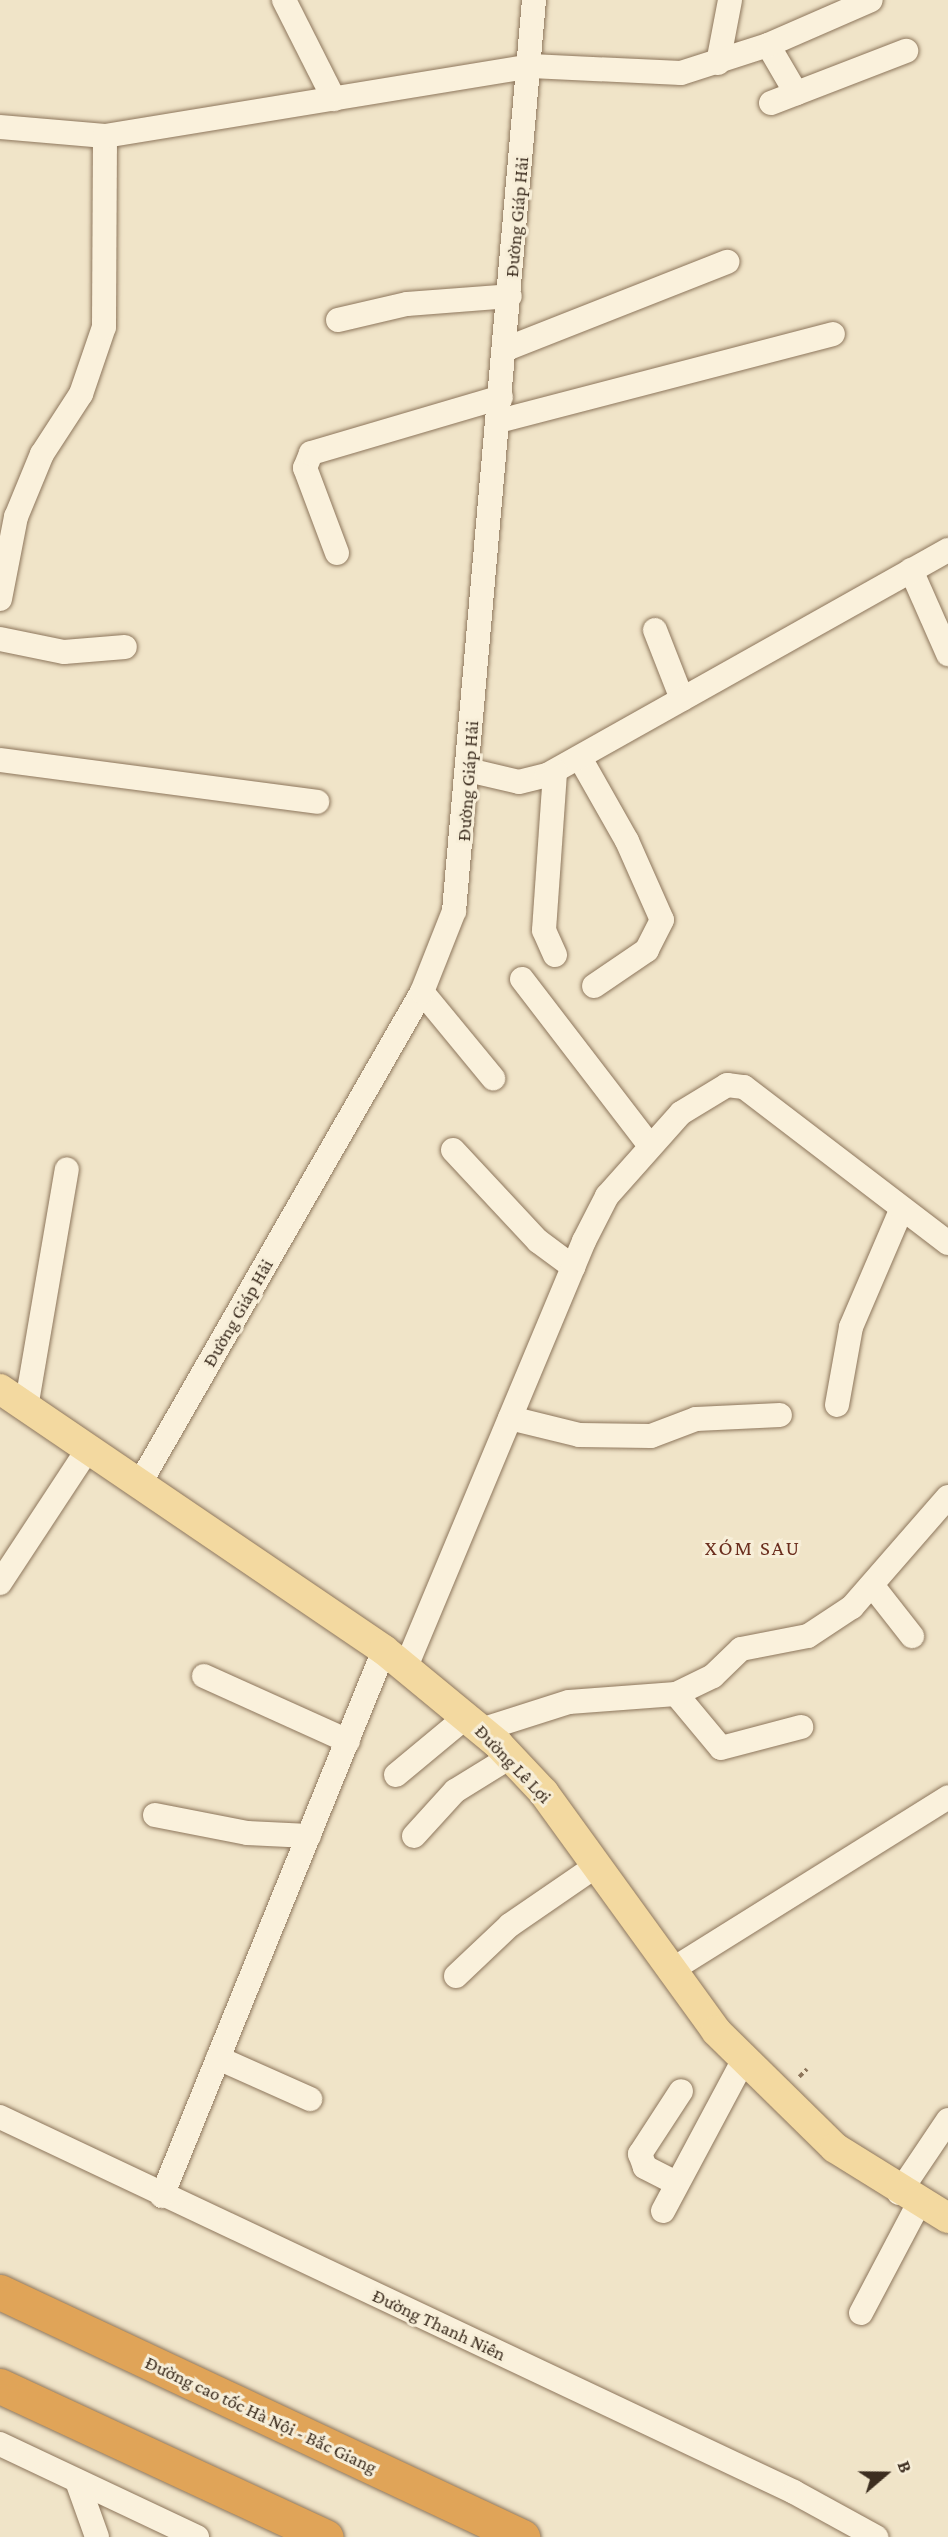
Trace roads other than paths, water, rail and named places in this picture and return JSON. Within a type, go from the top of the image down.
[{"type":"highway","name":"Đường cao tốc Hà Nội - Bắc Giang","points":[[0,2292],[508,2531],[532,2537]]},
{"type":"highway","points":[[0,2386],[326,2537]]},
{"type":"main road","name":"Đường Lê Lợi","points":[[0,1390],[140,1483],[394,1660],[474,1723],[510,1756],[596,1866],[670,1971],[744,2059],[835,2148],[909,2199],[948,2218]]},
{"type":"street","points":[[284,0],[334,99]]},
{"type":"street","name":"Đường Giáp Hải","points":[[140,1483],[422,992],[454,911],[531,66],[534,0]]},
{"type":"street","points":[[718,63],[730,0]]},
{"type":"street","points":[[0,127],[105,136],[531,66],[681,73],[768,45],[871,0]]},
{"type":"street","points":[[768,45],[796,93]]},
{"type":"street","points":[[771,103],[906,51]]},
{"type":"street","points":[[0,599],[8,515],[42,454],[81,394],[104,327],[105,136]]},
{"type":"street","points":[[506,349],[727,262]]},
{"type":"street","points":[[338,320],[407,304],[510,296]]},
{"type":"street","points":[[337,553],[305,468],[311,453],[833,334]]},
{"type":"street","points":[[468,770],[519,782],[555,771],[948,550]]},
{"type":"street","points":[[911,570],[948,654]]},
{"type":"street","points":[[655,630],[682,699]]},
{"type":"street","points":[[0,639],[64,652],[125,647]]},
{"type":"street","points":[[580,758],[662,920],[647,950],[594,986]]},
{"type":"street","points":[[0,760],[317,802]]},
{"type":"street","points":[[555,771],[544,930],[555,955]]},
{"type":"street","points":[[522,979],[648,1143]]},
{"type":"street","points":[[422,992],[493,1078]]},
{"type":"street","points":[[162,2196],[348,1741],[394,1660],[510,1418],[573,1266],[607,1196],[648,1143],[710,1093],[744,1087],[948,1243]]},
{"type":"street","points":[[453,1150],[538,1241],[573,1266]]},
{"type":"street","points":[[26,1408],[68,1169]]},
{"type":"street","points":[[837,1405],[850,1327],[902,1208]]},
{"type":"street","points":[[510,1418],[579,1434],[651,1436],[696,1419],[780,1415]]},
{"type":"street","points":[[0,1583],[88,1449]]},
{"type":"street","points":[[396,1775],[474,1723],[569,1703],[676,1694],[702,1684],[741,1649],[808,1636],[833,1622],[872,1586],[948,1497]]},
{"type":"street","points":[[872,1586],[912,1636]]},
{"type":"street","points":[[204,1676],[348,1741]]},
{"type":"street","points":[[676,1694],[720,1748],[801,1727]]},
{"type":"street","points":[[414,1836],[456,1791],[510,1756]]},
{"type":"street","points":[[670,1971],[948,1797]]},
{"type":"street","points":[[155,1815],[247,1833],[309,1836]]},
{"type":"street","points":[[457,1976],[510,1924],[596,1866]]},
{"type":"street","points":[[218,2058],[310,2099]]},
{"type":"street","points":[[663,2211],[674,2182],[744,2059]]},
{"type":"street","points":[[674,2182],[645,2167],[640,2154],[681,2091]]},
{"type":"street","name":"Đường Thanh Niên","points":[[0,2117],[162,2196],[794,2491],[876,2537]]},
{"type":"street","points":[[861,2312],[909,2199],[948,2120]]},
{"type":"street","points":[[0,2444],[197,2537]]},
{"type":"street","points":[[77,2481],[97,2537]]},
{"type":"district","name":"XÓM SAU","points":[[753,1548]]}]
